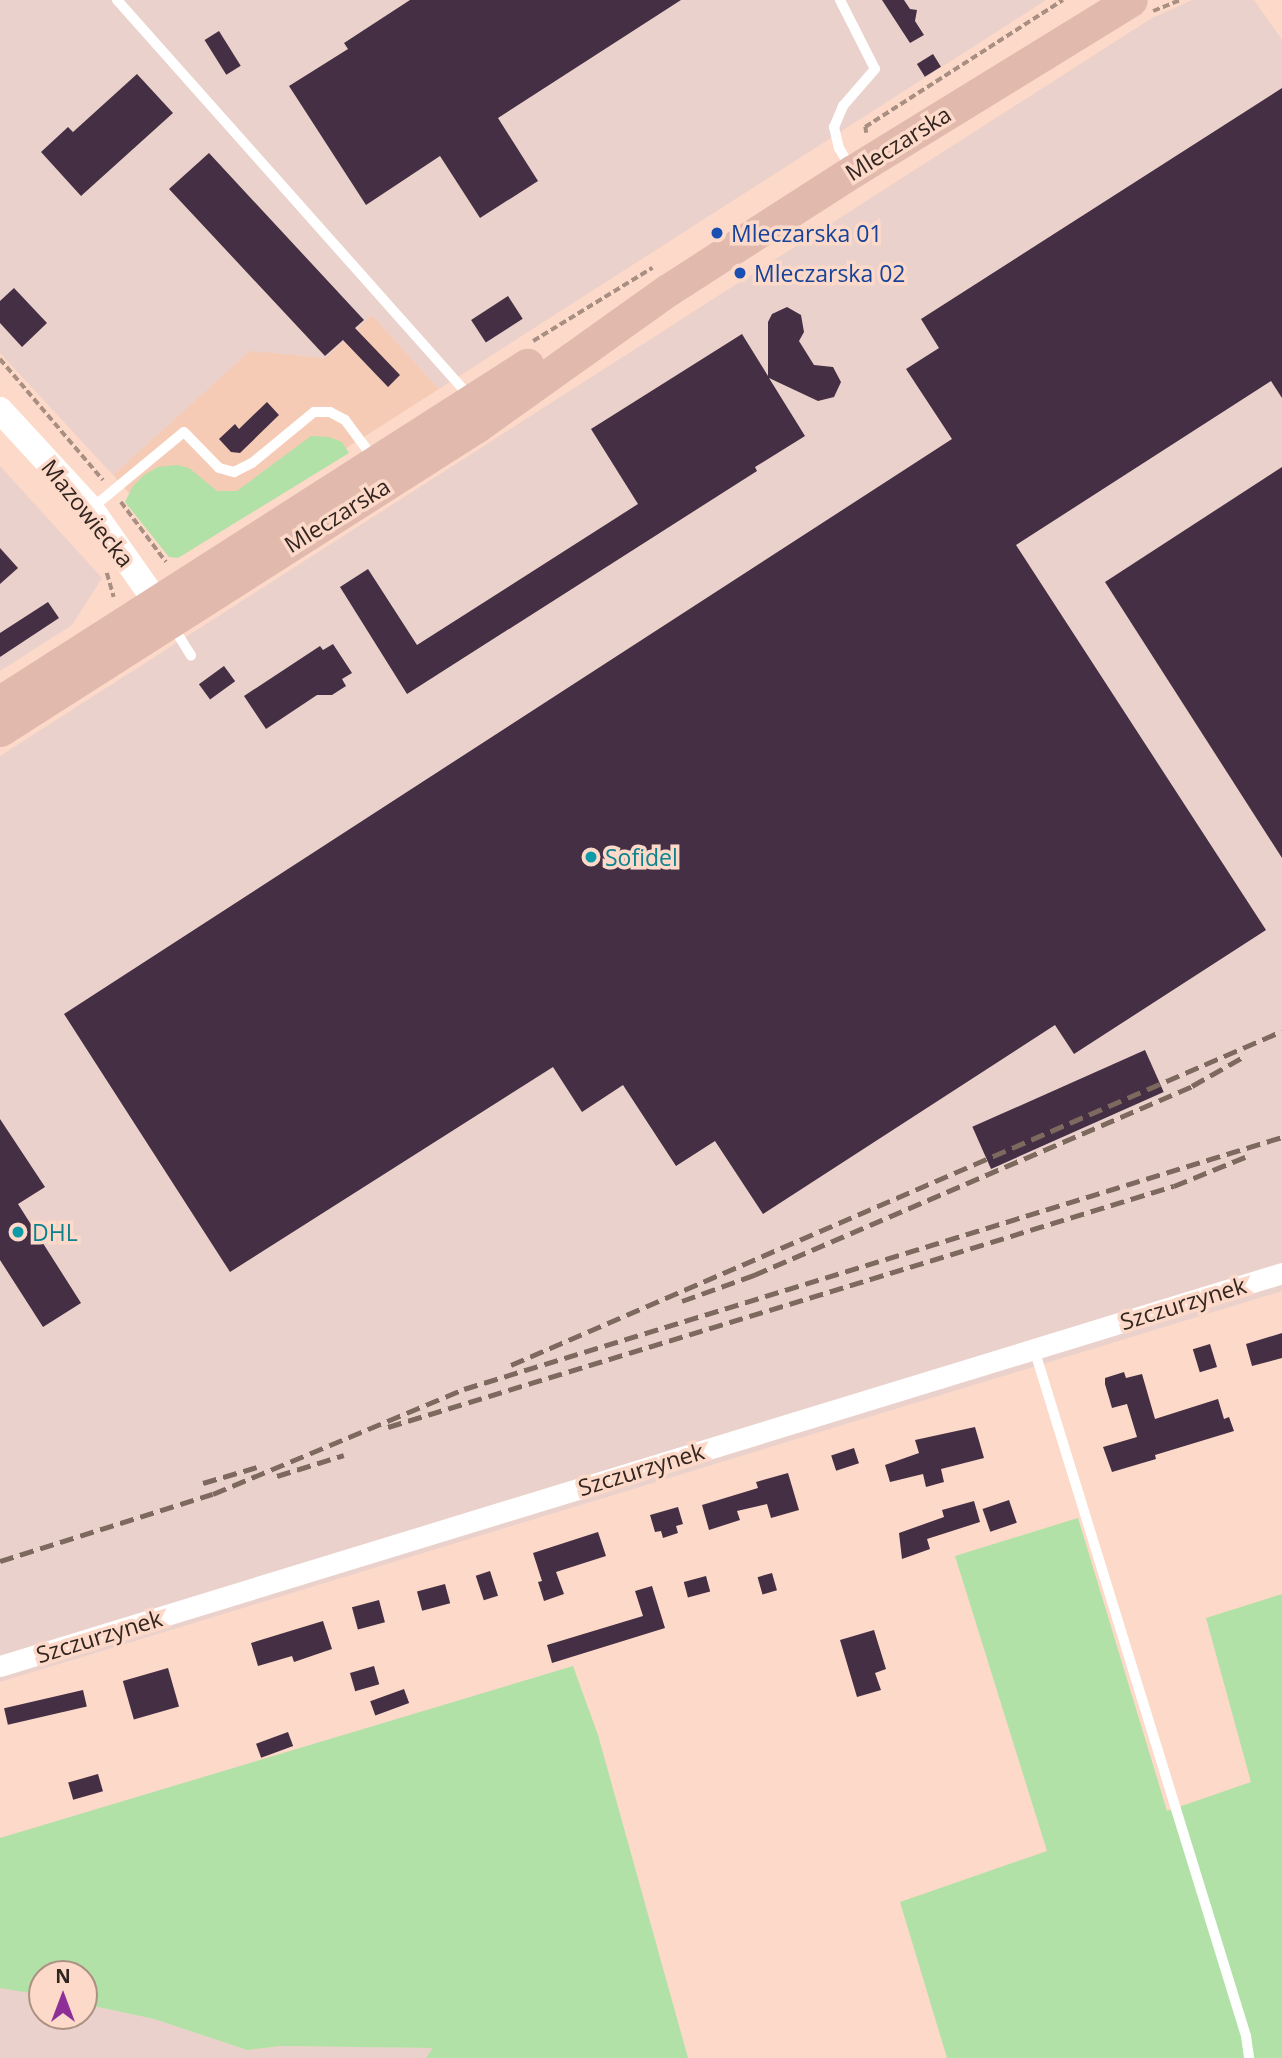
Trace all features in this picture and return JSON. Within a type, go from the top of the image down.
[{"type":"main road","name":"Mleczarska","points":[[383,471],[477,426],[668,290],[853,171],[1131,0]]},
{"type":"main road","name":"Mleczarska","points":[[0,702],[163,611],[383,471],[472,400],[525,365],[668,290]]},
{"type":"main road","name":"Mleczarska","points":[[0,730],[163,611]]},
{"type":"street","name":"Mazowiecka","points":[[0,410],[91,509],[163,611]]},
{"type":"street","name":"Szczurzynek","points":[[0,1666],[1282,1273]]},
{"type":"lane","points":[[117,0],[472,400]]},
{"type":"lane","points":[[840,0],[875,68],[843,106],[834,127],[839,148],[853,171]]},
{"type":"lane","points":[[91,509],[184,432],[219,468],[234,472],[252,463],[314,412],[330,412],[345,420],[383,471]]},
{"type":"lane","points":[[163,611],[191,655]]},
{"type":"lane","points":[[1034,1349],[1246,2036],[1249,2058]]},
{"type":"path","points":[[866,135],[864,127],[1063,0]]},
{"type":"path","points":[[0,359],[113,491],[166,562]]},
{"type":"path","points":[[104,561],[114,597]]},
{"type":"shaded area","points":[[0,0],[1046,0],[439,389],[372,315],[325,358],[250,351],[113,475],[0,353]]},
{"type":"shaded area","points":[[1192,0],[1254,0],[1282,40],[1282,1291],[0,1682],[0,756],[1152,18]]},
{"type":"shaded area","points":[[372,315],[439,389],[182,553],[113,475],[250,350],[325,358]]},
{"type":"shaded area","points":[[0,466],[102,578],[72,625],[0,671]]},
{"type":"shaded area","points":[[0,1988],[28,1992],[28,2030],[98,2030],[98,2007],[154,2019],[247,2050],[280,2046],[434,2048],[426,2058],[0,2058]]},
{"type":"green space","points":[[311,436],[329,437],[342,442],[349,453],[178,558],[169,557],[125,502],[133,486],[144,475],[158,467],[177,465],[189,468],[217,491],[237,491]]},
{"type":"green space","points":[[1078,1518],[1167,1811],[1251,1782],[1206,1618],[1282,1594],[1282,2058],[947,2058],[900,1902],[1047,1851],[955,1556]]},
{"type":"green space","points":[[573,1666],[598,1735],[688,2058],[426,2058],[433,2048],[280,2046],[247,2050],[154,2019],[98,2007],[98,1960],[28,1960],[28,1993],[0,1988],[0,1838]]},
{"type":"building","points":[[410,0],[681,0],[498,118],[538,181],[480,218],[440,156],[366,205],[289,86],[348,49],[344,43]]},
{"type":"building","points":[[882,0],[904,0],[910,9],[917,10],[915,21],[924,35],[910,43]]},
{"type":"building","points":[[219,31],[241,66],[226,75],[205,40]]},
{"type":"building","points":[[933,54],[941,67],[925,77],[917,64]]},
{"type":"building","points":[[137,74],[173,113],[81,196],[41,152],[68,127],[73,132]]},
{"type":"building","points":[[1282,88],[1282,398],[1271,381],[1016,545],[1266,930],[1074,1054],[1055,1025],[763,1214],[715,1141],[676,1166],[623,1085],[582,1112],[553,1067],[230,1272],[64,1014],[952,439],[906,369],[939,348],[921,319]]},
{"type":"building","points":[[209,153],[364,320],[355,328],[400,375],[388,387],[343,340],[325,356],[169,189]]},
{"type":"building","points":[[14,288],[47,323],[22,347],[0,323],[0,301]]},
{"type":"building","points":[[508,296],[523,319],[486,343],[471,320]]},
{"type":"building","points":[[787,307],[801,315],[804,332],[799,341],[814,365],[833,367],[841,382],[834,397],[818,401],[769,378],[805,436],[755,467],[757,471],[407,694],[340,587],[368,569],[417,645],[638,504],[591,429],[742,334],[768,376],[768,322],[772,314]]},
{"type":"building","points":[[267,402],[279,415],[240,453],[231,452],[219,439],[235,424],[239,429]]},
{"type":"building","points":[[1282,467],[1282,858],[1105,582]]},
{"type":"building","points":[[0,548],[18,568],[0,584]]},
{"type":"building","points":[[48,602],[59,618],[0,657],[0,633]]},
{"type":"building","points":[[333,644],[352,673],[342,679],[346,686],[332,695],[317,695],[266,729],[244,696],[320,646],[323,650]]},
{"type":"building","points":[[224,666],[235,681],[210,700],[199,684]]},
{"type":"building","points":[[1145,1050],[1164,1092],[991,1169],[972,1127]]},
{"type":"building","name":"DHL","points":[[0,1119],[45,1187],[18,1204],[81,1303],[43,1327],[0,1260]]},
{"type":"building","points":[[1282,1333],[1282,1358],[1252,1366],[1246,1344]]},
{"type":"building","points":[[1210,1344],[1217,1367],[1200,1372],[1193,1349]]},
{"type":"building","points":[[1124,1372],[1126,1378],[1142,1374],[1155,1419],[1218,1399],[1224,1419],[1229,1417],[1234,1431],[1155,1455],[1156,1459],[1112,1472],[1103,1447],[1137,1437],[1127,1404],[1112,1408],[1105,1384],[1105,1378]]},
{"type":"building","points":[[975,1427],[984,1458],[941,1469],[944,1482],[926,1487],[923,1474],[890,1482],[885,1465],[919,1453],[915,1440]]},
{"type":"building","points":[[854,1448],[859,1463],[836,1471],[831,1455]]},
{"type":"building","points":[[788,1473],[799,1510],[771,1518],[767,1504],[737,1511],[740,1520],[709,1530],[702,1505],[758,1488],[756,1482]]},
{"type":"building","points":[[1009,1500],[1017,1523],[990,1532],[983,1509]]},
{"type":"building","points":[[974,1501],[980,1522],[927,1539],[930,1549],[902,1559],[899,1533],[944,1517],[942,1510]]},
{"type":"building","points":[[678,1507],[683,1524],[676,1526],[678,1533],[663,1538],[661,1531],[655,1532],[650,1515]]},
{"type":"building","points":[[598,1532],[606,1556],[556,1572],[564,1594],[544,1601],[538,1582],[542,1581],[533,1553]]},
{"type":"building","points":[[490,1571],[498,1596],[484,1600],[476,1576]]},
{"type":"building","points":[[772,1573],[777,1590],[763,1594],[758,1577]]},
{"type":"building","points":[[706,1576],[710,1591],[688,1597],[684,1582]]},
{"type":"building","points":[[445,1584],[450,1603],[422,1611],[417,1592]]},
{"type":"building","points":[[652,1586],[665,1628],[552,1663],[547,1645],[643,1616],[635,1591]]},
{"type":"building","points":[[379,1600],[385,1622],[358,1629],[352,1607]]},
{"type":"building","points":[[323,1621],[332,1649],[294,1662],[292,1656],[258,1666],[251,1643]]},
{"type":"building","points":[[874,1630],[886,1669],[875,1673],[881,1690],[857,1697],[840,1640]]},
{"type":"building","points":[[374,1666],[379,1684],[355,1691],[350,1673]]},
{"type":"building","points":[[168,1668],[179,1706],[134,1719],[123,1681]]},
{"type":"building","points":[[404,1689],[409,1703],[375,1715],[370,1701]]},
{"type":"building","points":[[83,1690],[87,1707],[8,1725],[4,1708]]},
{"type":"building","points":[[288,1732],[293,1746],[261,1758],[256,1744]]},
{"type":"building","points":[[98,1774],[103,1791],[73,1800],[68,1783]]},
{"type":"railway","points":[[511,1365],[1282,1031]]},
{"type":"railway","points":[[682,1301],[754,1275],[1192,1086],[1243,1057]]},
{"type":"railway","points":[[0,1561],[213,1494],[464,1389],[1282,1137]]},
{"type":"railway","points":[[388,1427],[1174,1186],[1245,1157]]},
{"type":"railway","points":[[277,1476],[344,1455]]},
{"type":"railway","points":[[203,1483],[257,1467]]},
{"type":"place","name":"Mleczarska 01","points":[[717,233]]},
{"type":"place","name":"Mleczarska 02","points":[[740,273]]},
{"type":"place","name":"Sofidel","points":[[591,857]]},
{"type":"place","name":"DHL","points":[[18,1232]]}]
